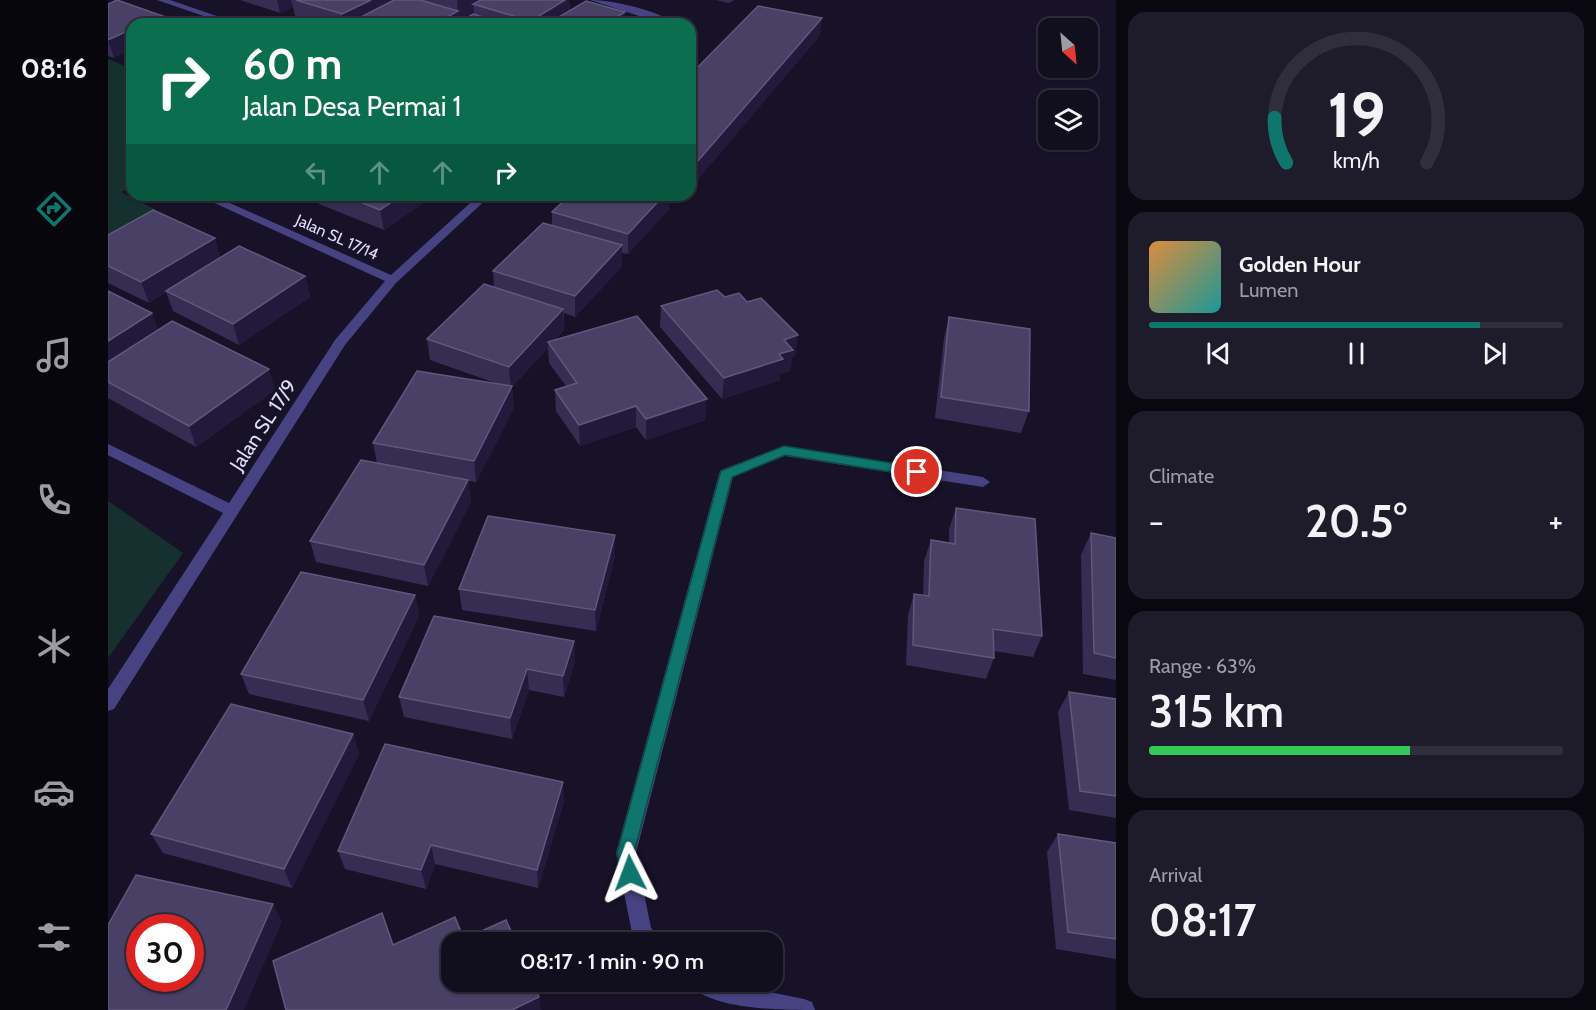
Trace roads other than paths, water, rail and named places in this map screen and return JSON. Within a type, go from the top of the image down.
[{"type":"street","points":[[160,0],[217,18]]},
{"type":"street","points":[[594,0],[658,18]]},
{"type":"street","name":"Jalan SL 17/14","points":[[215,201],[392,280]]},
{"type":"street","name":"Jalan SL 17/9","points":[[108,704],[340,343],[392,280],[478,201]]},
{"type":"street","points":[[108,449],[231,510]]},
{"type":"street","points":[[642,932],[626,853],[726,474],[784,451],[983,482]]},
{"type":"street","points":[[712,992],[804,1010]]}]
